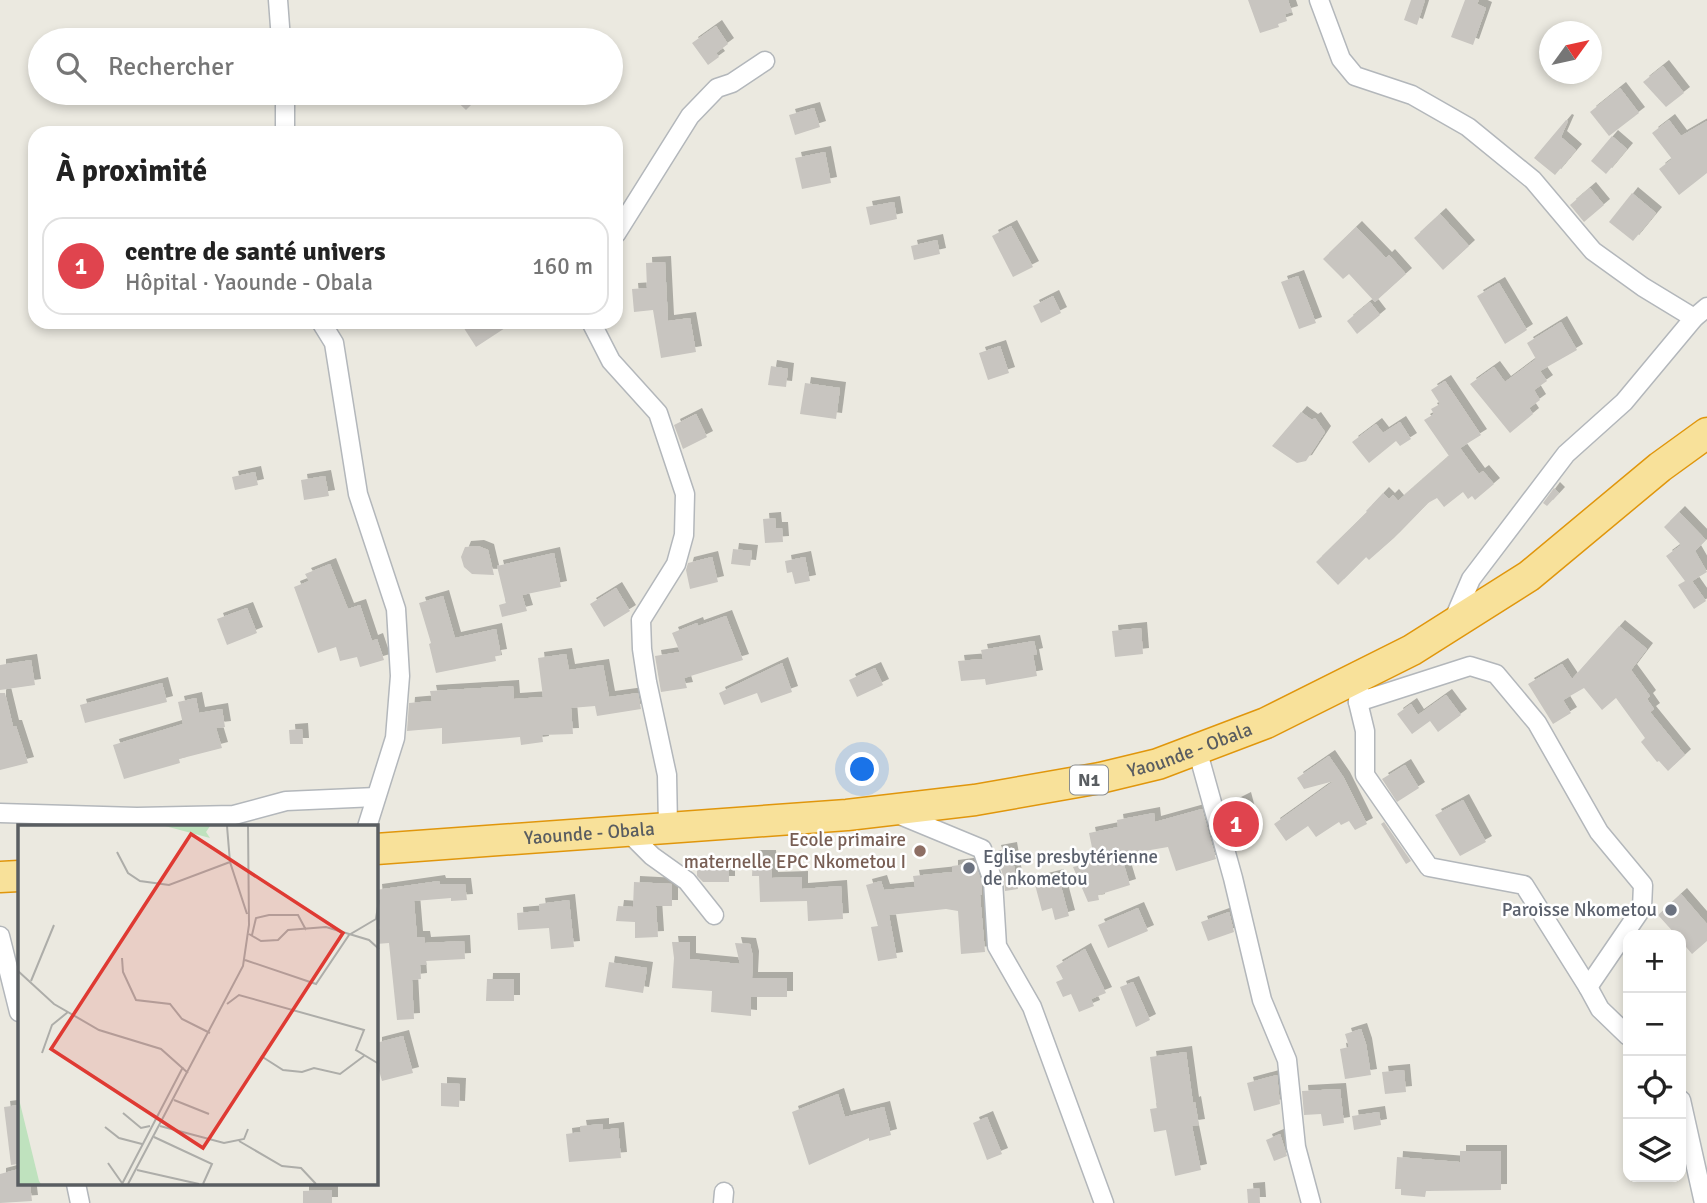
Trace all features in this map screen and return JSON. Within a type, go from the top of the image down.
[{"type":"highway","name":"Yaounde - Obala","points":[[378,849],[888,810],[975,800],[1100,778],[1158,764],[1359,689],[1412,650],[1529,576],[1660,467],[1707,433]]},
{"type":"highway","points":[[0,877],[18,876]]},
{"type":"street","points":[[278,0],[280,28]]},
{"type":"street","points":[[1319,0],[1341,59],[1355,76],[1412,95],[1468,127],[1533,180],[1592,250],[1643,287],[1700,312],[1624,402],[1566,454],[1471,579],[1452,624]]},
{"type":"street","points":[[623,223],[690,116],[717,88],[732,83],[765,61]]},
{"type":"street","points":[[285,105],[285,126]]},
{"type":"street","points":[[325,329],[334,343],[358,494],[396,609],[400,676],[394,738],[367,825]]},
{"type":"street","points":[[595,329],[611,361],[658,413],[685,494],[684,535],[677,564],[641,620],[647,682],[667,775],[668,827]]},
{"type":"street","points":[[1588,986],[1642,908],[1643,885],[1599,832],[1537,723],[1496,674],[1470,666],[1359,689],[1365,775],[1429,867],[1524,885],[1600,1009],[1623,1031]]},
{"type":"street","points":[[1197,749],[1233,878],[1262,1000],[1287,1060],[1296,1147],[1311,1203]]},
{"type":"street","points":[[0,813],[137,817],[234,815],[286,801],[376,797]]},
{"type":"street","points":[[888,810],[982,849],[993,881],[997,946],[1032,1007],[1104,1203]]},
{"type":"street","points":[[626,830],[652,856],[687,881],[714,915]]},
{"type":"street","points":[[0,936],[18,1008]]},
{"type":"street","points":[[1685,1119],[1704,1203]]},
{"type":"building","points":[[1248,0],[1288,0],[1292,12],[1285,14],[1287,21],[1278,24],[1279,27],[1260,33]]},
{"type":"building","points":[[1411,0],[1425,0],[1417,25],[1404,20]]},
{"type":"building","points":[[1465,0],[1479,0],[1477,4],[1486,8],[1473,45],[1451,37]]},
{"type":"building","points":[[716,26],[728,44],[716,53],[719,57],[708,65],[692,43]]},
{"type":"building","points":[[1663,66],[1684,93],[1666,107],[1643,82]]},
{"type":"building","points":[[1620,88],[1639,113],[1609,136],[1590,112]]},
{"type":"building","points":[[814,108],[820,127],[795,135],[789,115]]},
{"type":"building","points":[[1566,120],[1568,121],[1561,137],[1576,150],[1555,175],[1534,158]]},
{"type":"building","points":[[1669,120],[1681,136],[1707,121],[1707,173],[1679,195],[1659,169],[1672,159],[1652,133]]},
{"type":"building","points":[[1612,136],[1627,149],[1606,174],[1591,161]]},
{"type":"building","points":[[825,152],[831,183],[802,189],[795,158]]},
{"type":"building","points":[[1590,188],[1604,205],[1584,222],[1570,205]]},
{"type":"building","points":[[1632,193],[1656,213],[1633,241],[1609,222]]},
{"type":"building","points":[[894,202],[897,219],[870,225],[866,207]]},
{"type":"building","points":[[1440,214],[1469,246],[1443,270],[1414,238]]},
{"type":"building","points":[[1011,226],[1033,267],[1013,277],[992,236]]},
{"type":"building","points":[[1356,227],[1386,258],[1389,255],[1406,274],[1375,302],[1349,274],[1343,279],[1323,259]]},
{"type":"building","points":[[937,240],[940,254],[914,260],[911,246]]},
{"type":"building","points":[[665,262],[668,321],[690,318],[696,352],[661,358],[653,310],[634,312],[632,289],[647,288],[646,263]]},
{"type":"building","points":[[1298,276],[1316,323],[1299,329],[1281,282]]},
{"type":"building","points":[[1499,283],[1527,330],[1505,344],[1477,296]]},
{"type":"building","points":[[1053,296],[1061,313],[1041,323],[1033,306]]},
{"type":"building","points":[[1370,302],[1380,315],[1357,334],[1347,321]]},
{"type":"building","points":[[1561,322],[1577,350],[1540,371],[1547,381],[1534,390],[1540,400],[1529,408],[1533,414],[1510,433],[1470,384],[1494,367],[1505,382],[1536,359],[1527,343]]},
{"type":"building","points":[[464,329],[503,329],[476,347]]},
{"type":"building","points":[[1000,346],[1009,373],[988,380],[979,353]]},
{"type":"building","points":[[771,366],[788,369],[786,387],[768,385]]},
{"type":"building","points":[[1445,381],[1481,435],[1460,448],[1479,474],[1483,471],[1494,484],[1475,500],[1472,496],[1468,499],[1463,492],[1444,507],[1437,498],[1428,503],[1394,538],[1369,560],[1366,557],[1338,585],[1316,562],[1383,493],[1389,499],[1393,495],[1398,501],[1449,456],[1424,420],[1434,414],[1431,409],[1440,404],[1431,390]]},
{"type":"building","points":[[805,383],[840,388],[836,419],[800,414]]},
{"type":"building","points":[[1301,412],[1312,420],[1315,418],[1325,432],[1306,461],[1297,463],[1272,446]]},
{"type":"building","points":[[696,414],[707,437],[683,449],[674,425]]},
{"type":"building","points":[[1400,422],[1411,439],[1400,446],[1396,441],[1369,463],[1352,442],[1376,424],[1383,433]]},
{"type":"building","points":[[255,472],[258,485],[235,490],[232,477]]},
{"type":"building","points":[[325,476],[329,496],[304,500],[301,480]]},
{"type":"building","points":[[1554,488],[1559,493],[1547,506],[1543,503]]},
{"type":"building","points":[[1679,512],[1706,540],[1695,551],[1707,572],[1692,581],[1706,601],[1694,609],[1678,585],[1685,581],[1666,556],[1681,545],[1664,527]]},
{"type":"building","points":[[775,518],[776,528],[782,528],[783,542],[765,543],[763,519]]},
{"type":"building","points":[[478,546],[488,550],[494,575],[472,574],[464,567],[461,557],[465,547]]},
{"type":"building","points":[[733,549],[752,551],[750,566],[731,564]]},
{"type":"building","points":[[554,553],[561,587],[522,595],[527,611],[502,617],[499,605],[506,603],[497,566]]},
{"type":"building","points":[[712,557],[718,582],[690,589],[686,570],[688,563]]},
{"type":"building","points":[[805,557],[810,581],[795,584],[792,572],[787,573],[785,561]]},
{"type":"building","points":[[330,564],[348,609],[360,605],[372,641],[377,639],[384,660],[360,667],[357,657],[340,661],[336,647],[318,653],[294,587],[309,581],[305,574]]},
{"type":"building","points":[[616,588],[630,611],[604,627],[590,604]]},
{"type":"building","points":[[443,596],[455,638],[496,629],[501,655],[495,656],[496,661],[436,673],[429,644],[431,643],[419,603]]},
{"type":"building","points":[[247,608],[257,633],[227,645],[217,619]]},
{"type":"building","points":[[726,616],[743,660],[684,678],[687,688],[661,692],[655,656],[680,652],[672,633]]},
{"type":"building","points":[[1619,626],[1647,649],[1631,670],[1650,696],[1647,699],[1654,709],[1650,712],[1685,755],[1668,771],[1641,742],[1645,738],[1616,698],[1602,710],[1584,688],[1563,700],[1571,713],[1553,724],[1528,684],[1562,664],[1572,679]]},
{"type":"building","points":[[1141,628],[1143,654],[1115,657],[1112,631]]},
{"type":"building","points":[[1034,641],[1037,654],[1033,655],[1037,676],[986,685],[985,679],[961,681],[958,661],[983,659],[981,650]]},
{"type":"building","points":[[566,654],[569,670],[603,665],[609,697],[638,693],[641,709],[597,716],[595,706],[571,708],[573,734],[542,735],[543,742],[521,745],[520,737],[442,744],[442,728],[407,731],[409,703],[432,701],[430,691],[513,686],[514,699],[543,697],[538,658]]},
{"type":"building","points":[[31,660],[35,685],[0,690],[0,665]]},
{"type":"building","points":[[782,663],[792,692],[761,703],[757,693],[724,705],[719,693]]},
{"type":"building","points":[[875,668],[883,685],[857,697],[849,680]]},
{"type":"building","points":[[162,683],[167,702],[85,723],[80,705]]},
{"type":"building","points":[[0,693],[5,693],[13,726],[16,726],[28,763],[0,770]]},
{"type":"building","points":[[1446,695],[1461,715],[1438,732],[1430,721],[1412,734],[1397,714],[1411,704],[1418,715]]},
{"type":"building","points":[[196,698],[199,713],[222,709],[225,727],[216,728],[222,748],[179,759],[180,763],[124,779],[113,745],[183,724],[178,702]]},
{"type":"building","points":[[302,729],[303,744],[290,744],[289,730]]},
{"type":"building","points":[[1329,756],[1344,778],[1367,824],[1355,830],[1349,821],[1341,825],[1339,822],[1316,837],[1308,826],[1286,841],[1274,824],[1334,781],[1304,789],[1297,778]]},
{"type":"building","points":[[1405,765],[1419,788],[1397,802],[1382,779]]},
{"type":"building","points":[[1245,798],[1255,836],[1234,841],[1225,808]]},
{"type":"building","points":[[1463,800],[1486,842],[1460,856],[1435,815]]},
{"type":"building","points":[[1202,809],[1216,859],[1176,871],[1168,847],[1121,855],[1130,885],[1098,895],[1099,900],[1088,902],[1073,867],[1095,862],[1089,833],[1118,827],[1117,820],[1154,813],[1155,822]]},
{"type":"building","points":[[1384,822],[1411,861],[1406,864],[1381,824]]},
{"type":"building","points":[[1011,848],[1018,889],[1005,891],[1004,878],[995,851]]},
{"type":"building","points":[[753,856],[770,856],[772,878],[802,877],[802,889],[841,886],[843,919],[808,921],[807,901],[760,902],[759,876],[752,876]]},
{"type":"building","points":[[975,863],[982,883],[980,895],[985,952],[961,954],[958,911],[946,909],[889,915],[897,958],[878,961],[871,927],[878,926],[866,885],[881,881],[884,890],[915,887],[913,876],[952,872],[952,866]]},
{"type":"building","points":[[729,865],[729,882],[703,882],[697,876],[697,866]]},
{"type":"building","points":[[1058,875],[1069,916],[1055,920],[1052,908],[1042,911],[1034,881]]},
{"type":"building","points":[[439,881],[440,884],[465,884],[467,900],[451,901],[451,898],[414,901],[417,937],[424,937],[425,943],[464,941],[465,959],[426,961],[427,965],[420,965],[421,979],[412,980],[414,1019],[397,1020],[389,943],[378,944],[378,890]]},
{"type":"building","points":[[634,882],[672,884],[672,906],[656,906],[658,937],[635,938],[635,922],[616,921],[618,906],[633,907]]},
{"type":"building","points":[[1681,894],[1707,924],[1707,941],[1692,954],[1686,947],[1686,930],[1672,930],[1658,915]]},
{"type":"building","points":[[569,900],[574,947],[551,949],[549,928],[518,930],[517,913],[540,911],[539,904]]},
{"type":"building","points":[[1138,908],[1148,931],[1108,948],[1098,925]]},
{"type":"building","points":[[1229,912],[1234,932],[1208,941],[1201,922]]},
{"type":"building","points":[[672,942],[690,942],[690,959],[740,964],[735,943],[750,944],[753,957],[752,978],[787,978],[787,997],[751,997],[751,1016],[711,1012],[712,991],[672,988]]},
{"type":"building","points":[[1085,949],[1106,993],[1091,999],[1094,1006],[1079,1012],[1071,994],[1063,997],[1056,982],[1063,979],[1056,966]]},
{"type":"building","points":[[609,962],[647,968],[643,993],[605,987]]},
{"type":"building","points":[[487,979],[514,979],[514,1001],[486,1001]]},
{"type":"building","points":[[1133,982],[1150,1020],[1136,1027],[1120,987]]},
{"type":"building","points":[[1361,1029],[1371,1075],[1345,1079],[1340,1049],[1349,1047],[1345,1034]]},
{"type":"building","points":[[403,1036],[413,1073],[382,1081],[378,1067],[378,1042]]},
{"type":"building","points":[[1186,1052],[1199,1125],[1192,1126],[1201,1170],[1175,1176],[1166,1130],[1154,1132],[1150,1109],[1157,1108],[1150,1057]]},
{"type":"building","points":[[1404,1070],[1406,1092],[1385,1094],[1382,1072]]},
{"type":"building","points":[[1277,1075],[1280,1104],[1254,1111],[1247,1083]]},
{"type":"building","points":[[441,1083],[460,1084],[459,1107],[441,1106]]},
{"type":"building","points":[[1340,1089],[1344,1123],[1323,1126],[1321,1114],[1304,1115],[1302,1091]]},
{"type":"building","points":[[838,1094],[845,1117],[884,1107],[891,1135],[869,1141],[869,1138],[809,1165],[792,1112]]},
{"type":"building","points":[[18,1105],[18,1164],[11,1165],[4,1107]]},
{"type":"building","points":[[1379,1112],[1381,1125],[1354,1130],[1352,1116]]},
{"type":"building","points":[[987,1117],[1002,1154],[987,1160],[973,1123]]},
{"type":"building","points":[[603,1124],[603,1130],[618,1128],[621,1158],[569,1162],[566,1134],[581,1132],[580,1126]]},
{"type":"building","points":[[1280,1134],[1287,1156],[1274,1161],[1266,1140]]},
{"type":"building","points":[[1460,1151],[1501,1151],[1501,1190],[1426,1191],[1425,1197],[1401,1195],[1401,1189],[1395,1189],[1397,1157],[1460,1162]]},
{"type":"building","points":[[18,1169],[18,1186],[30,1186],[32,1201],[0,1203],[0,1174]]},
{"type":"building","points":[[1259,1188],[1260,1203],[1248,1203],[1247,1189]]},
{"type":"building","points":[[332,1190],[332,1203],[303,1203],[303,1191]]},
{"type":"place","name":"centre de santé univers","points":[[1236,824]]},
{"type":"place","name":"Ecole primaire maternelle EPC Nkometou I","points":[[920,851]]},
{"type":"place","name":"Eglise presbytérienne de nkometou","points":[[969,868]]},
{"type":"place","name":"Paroisse Nkometou","points":[[1671,910]]}]
